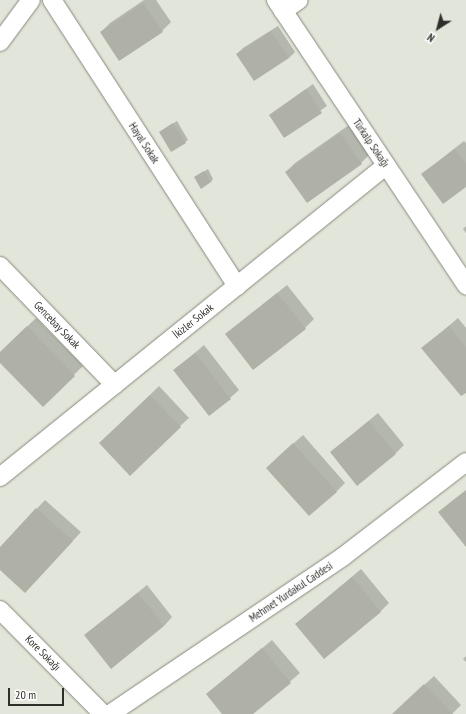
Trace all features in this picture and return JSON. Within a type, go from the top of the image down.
[{"type":"street","points":[[0,42],[31,0]]},
{"type":"street","name":"Hayal Sokak","points":[[52,0],[237,286]]},
{"type":"street","points":[[279,6],[299,0]]},
{"type":"street","name":"Türkalp Sokağı","points":[[279,6],[466,285]]},
{"type":"street","name":"İkizler Sokak","points":[[0,477],[386,166]]},
{"type":"street","name":"Gencebay Sokak","points":[[0,266],[115,385]]},
{"type":"street","name":"Mehmet Yurdakul Caddesi","points":[[110,714],[344,556],[466,462]]},
{"type":"street","name":"Kore Sokağı","points":[[0,610],[103,714]]},
{"type":"building","points":[[143,3],[163,32],[119,61],[100,32]]},
{"type":"building","points":[[271,31],[289,58],[254,81],[236,54]]},
{"type":"building","points":[[306,89],[322,113],[284,138],[269,115]]},
{"type":"building","points":[[173,123],[186,143],[171,152],[159,132]]},
{"type":"building","points":[[340,133],[362,164],[307,203],[285,172]]},
{"type":"building","points":[[455,149],[466,164],[466,187],[443,204],[421,174]]},
{"type":"building","points":[[204,171],[211,182],[201,189],[194,177]]},
{"type":"building","points":[[277,293],[306,329],[253,370],[225,334]]},
{"type":"building","points":[[27,326],[75,376],[43,407],[0,363],[0,352]]},
{"type":"building","points":[[449,326],[466,347],[466,393],[461,396],[421,348]]},
{"type":"building","points":[[195,353],[231,399],[209,416],[173,370]]},
{"type":"building","points":[[150,395],[181,427],[130,476],[99,443]]},
{"type":"building","points":[[369,421],[396,454],[357,486],[330,452]]},
{"type":"building","points":[[293,443],[337,492],[309,516],[266,468]]},
{"type":"building","points":[[466,490],[466,547],[438,512]]},
{"type":"building","points":[[36,508],[73,541],[25,593],[0,570],[0,547]]},
{"type":"building","points":[[352,577],[381,612],[324,659],[295,624]]},
{"type":"building","points":[[138,593],[164,626],[111,669],[84,635]]},
{"type":"building","points":[[262,648],[291,683],[253,714],[222,714],[206,694]]},
{"type":"building","points":[[424,684],[453,714],[392,714]]}]
